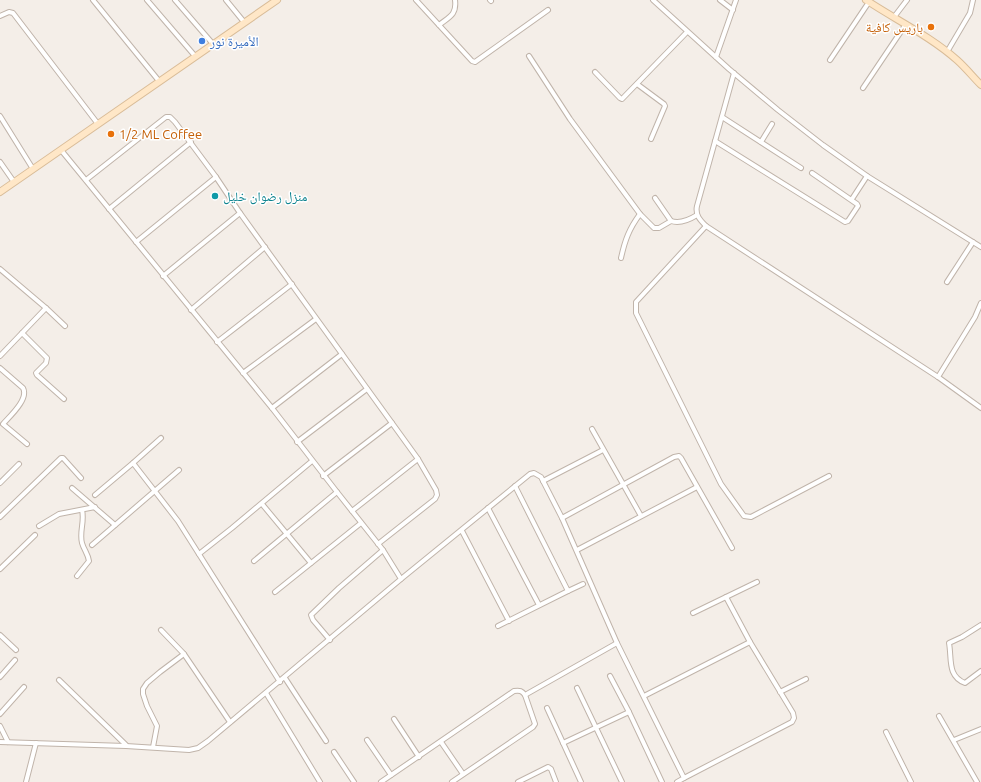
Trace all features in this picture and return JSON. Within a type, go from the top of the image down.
[{"type":"main road","points":[[0,192],[277,0]]},
{"type":"main road","points":[[867,1],[906,24],[946,52],[958,61],[981,85]]},
{"type":"street","points":[[92,0],[159,81]]},
{"type":"street","points":[[147,0],[195,56]]},
{"type":"street","points":[[174,0],[212,44]]},
{"type":"street","points":[[226,0],[244,22]]},
{"type":"street","points":[[416,0],[472,62],[475,62],[548,10]]},
{"type":"street","points":[[439,25],[455,12],[455,0]]},
{"type":"street","points":[[653,0],[687,32],[778,110],[866,176],[981,247]]},
{"type":"street","points":[[720,0],[733,10]]},
{"type":"street","points":[[894,17],[907,0]]},
{"type":"street","points":[[946,52],[970,13],[973,0]]},
{"type":"street","points":[[716,57],[735,1]]},
{"type":"street","points":[[830,60],[867,1]]},
{"type":"street","points":[[0,16],[9,12],[13,13],[98,124]]},
{"type":"street","points":[[863,88],[906,24]]},
{"type":"street","points":[[595,72],[620,98],[624,97],[687,32]]},
{"type":"street","points":[[529,56],[570,119],[640,214],[654,228],[659,228],[671,221],[681,222],[697,215]]},
{"type":"street","points":[[734,73],[697,206],[696,211],[700,220],[706,226],[938,377],[981,408]]},
{"type":"street","points":[[637,84],[665,106],[650,139]]},
{"type":"street","points":[[0,116],[33,169]]},
{"type":"street","points":[[86,180],[166,116],[172,118],[418,459],[436,490],[437,495],[435,499],[378,544]]},
{"type":"street","points":[[722,117],[801,168]]},
{"type":"street","points":[[761,142],[772,124]]},
{"type":"street","points":[[715,141],[845,222],[848,221],[858,206],[857,204],[852,199],[812,173]]},
{"type":"street","points":[[109,209],[190,142]]},
{"type":"street","points":[[61,150],[272,408],[297,442],[384,550],[401,579]]},
{"type":"street","points":[[0,162],[14,182]]},
{"type":"street","points":[[852,199],[866,176]]},
{"type":"street","points":[[136,242],[216,177]]},
{"type":"street","points":[[655,198],[671,221]]},
{"type":"street","points":[[163,276],[240,212]]},
{"type":"street","points":[[621,258],[626,237],[631,226],[640,214]]},
{"type":"street","points":[[706,226],[636,302],[636,313],[722,484],[744,516],[751,517],[829,476]]},
{"type":"street","points":[[947,282],[973,242]]},
{"type":"street","points":[[191,310],[265,247]]},
{"type":"street","points":[[0,269],[65,326]]},
{"type":"street","points":[[217,342],[292,284]]},
{"type":"street","points":[[938,377],[981,303]]},
{"type":"street","points":[[0,356],[46,308]]},
{"type":"street","points":[[244,374],[316,319]]},
{"type":"street","points":[[22,333],[48,358],[46,363],[36,373],[37,375],[64,399]]},
{"type":"street","points":[[272,408],[342,354]]},
{"type":"street","points":[[0,368],[25,392],[22,402],[1,423],[27,444]]},
{"type":"street","points":[[297,442],[367,389]]},
{"type":"street","points":[[324,476],[392,423]]},
{"type":"street","points":[[592,429],[622,485],[641,516]]},
{"type":"street","points":[[95,495],[161,438]]},
{"type":"street","points":[[543,481],[603,450]]},
{"type":"street","points":[[562,518],[676,456],[681,458],[732,548]]},
{"type":"street","points":[[0,517],[61,458],[64,458],[81,478]]},
{"type":"street","points":[[352,511],[418,459]]},
{"type":"street","points":[[199,554],[262,504],[312,461]]},
{"type":"street","points":[[133,463],[178,521],[280,682]]},
{"type":"street","points":[[0,484],[19,464]]},
{"type":"street","points":[[92,545],[180,470]]},
{"type":"street","points":[[0,742],[153,747],[194,750],[208,741],[285,678],[361,612],[532,473],[537,474],[543,481],[562,518],[618,643],[684,778]]},
{"type":"street","points":[[515,486],[568,591]]},
{"type":"street","points":[[577,550],[697,487]]},
{"type":"street","points":[[72,488],[115,525]]},
{"type":"street","points":[[254,561],[337,492]]},
{"type":"street","points":[[262,504],[310,563]]},
{"type":"street","points":[[39,526],[59,514],[95,507]]},
{"type":"street","points":[[488,508],[539,605]]},
{"type":"street","points":[[77,576],[89,561],[88,555],[82,543],[81,530],[84,516],[82,510]]},
{"type":"street","points":[[275,592],[361,523]]},
{"type":"street","points":[[462,531],[508,621]]},
{"type":"street","points":[[0,569],[35,535]]},
{"type":"street","points":[[330,640],[313,620],[311,614],[384,550]]},
{"type":"street","points":[[693,613],[757,582]]},
{"type":"street","points":[[498,626],[583,584]]},
{"type":"street","points":[[677,782],[792,722],[794,718],[793,713],[750,642],[726,598]]},
{"type":"street","points":[[981,631],[980,626],[949,643],[951,656],[950,667],[960,681],[965,683],[981,671]]},
{"type":"street","points":[[161,630],[184,654],[230,722]]},
{"type":"street","points":[[0,635],[16,650]]},
{"type":"street","points":[[644,696],[750,642]]},
{"type":"street","points":[[525,695],[618,643]]},
{"type":"street","points":[[153,747],[157,726],[147,706],[143,689],[147,683],[184,654]]},
{"type":"street","points":[[0,676],[15,660]]},
{"type":"street","points":[[610,676],[629,712],[662,782]]},
{"type":"street","points":[[285,678],[326,741]]},
{"type":"street","points":[[780,692],[806,679]]},
{"type":"street","points":[[59,680],[126,746]]},
{"type":"street","points":[[0,714],[24,687]]},
{"type":"street","points":[[577,688],[622,782]]},
{"type":"street","points":[[381,782],[514,691],[520,691],[525,695],[535,724],[452,782]]},
{"type":"street","points":[[266,693],[320,782]]},
{"type":"street","points":[[547,708],[581,782]]},
{"type":"street","points":[[563,743],[629,712]]},
{"type":"street","points":[[939,716],[977,782]]},
{"type":"street","points":[[394,719],[419,757]]},
{"type":"street","points":[[0,726],[8,742]]},
{"type":"street","points":[[954,740],[981,729]]},
{"type":"street","points":[[886,732],[911,782]]},
{"type":"street","points":[[367,740],[391,775]]},
{"type":"street","points":[[441,742],[463,774]]},
{"type":"street","points":[[26,782],[36,743]]},
{"type":"street","points":[[334,752],[354,782]]},
{"type":"street","points":[[518,782],[548,767],[556,782]]},
{"type":"place","name":"باريس كافية","points":[[931,27]]},
{"type":"place","name":"الأميرة نور","points":[[202,41]]},
{"type":"place","name":"1/2 ML Coffee","points":[[111,134]]},
{"type":"place","name":"منزل رضوان خليل","points":[[215,196]]}]
